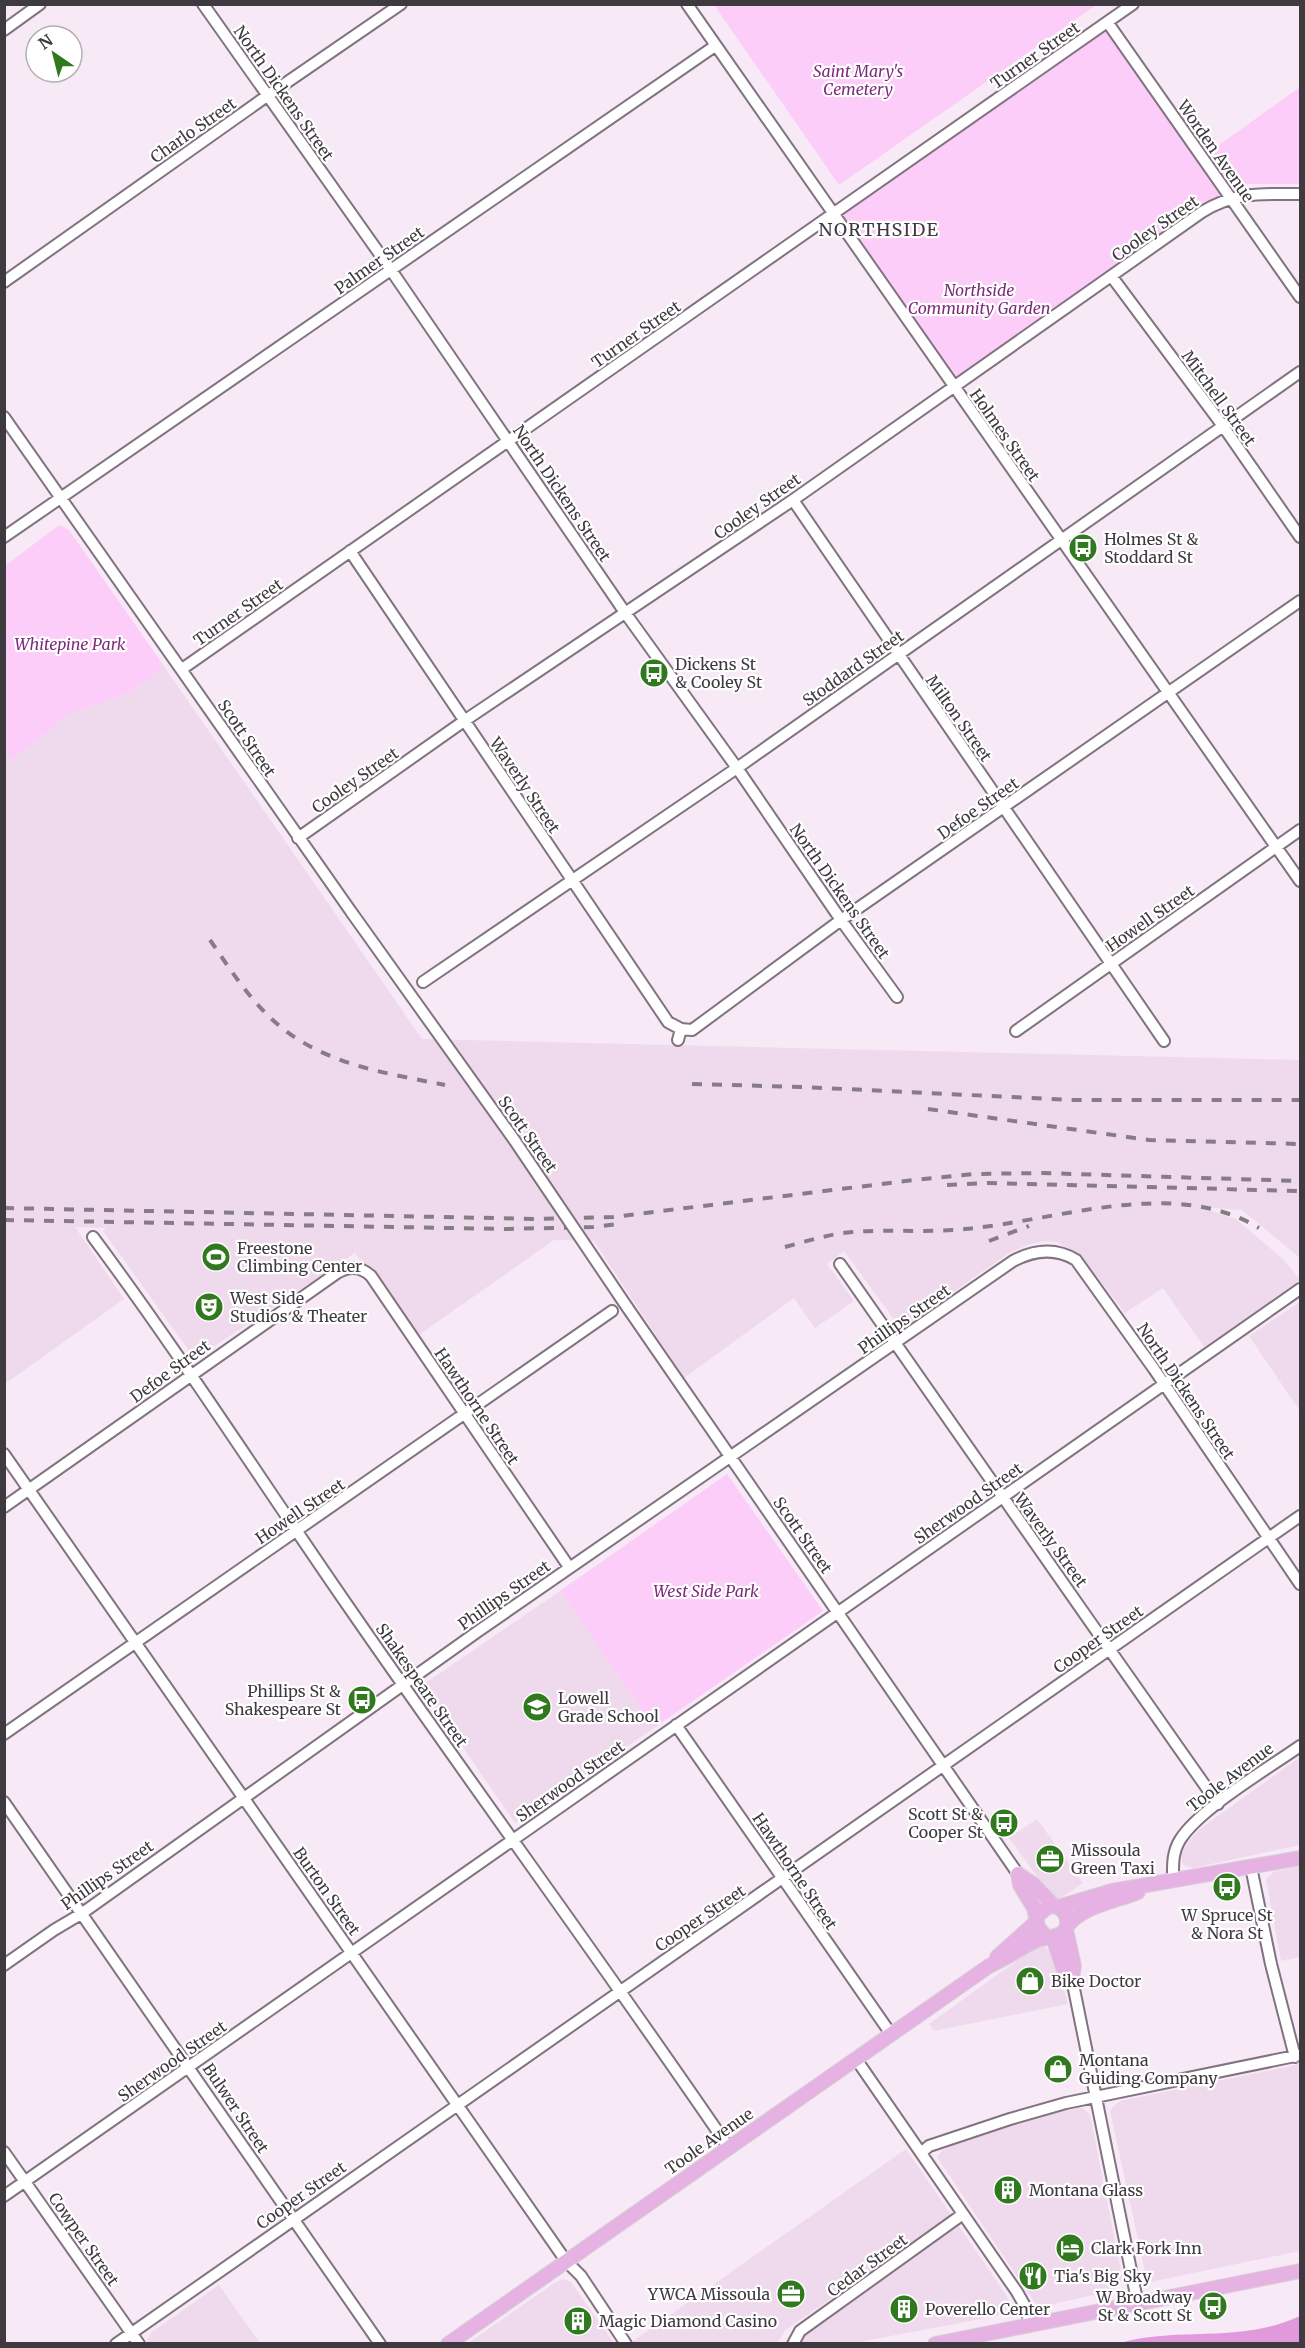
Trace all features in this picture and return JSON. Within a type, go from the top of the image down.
[{"type":"main road","points":[[1036,1919],[1043,1910],[1112,1891],[1300,1858]]},
{"type":"main road","points":[[1018,1874],[1033,1884],[1067,1915],[1074,1966],[1072,1979]]},
{"type":"main road","points":[[1018,1874],[1020,1885],[1040,1931],[1050,1938],[1064,1971],[1072,1979]]},
{"type":"main road","points":[[1050,1938],[1088,1909],[1131,1895],[1147,1886]]},
{"type":"main road","name":"Toole Avenue","points":[[989,1966],[1036,1919]]},
{"type":"main road","name":"Toole Avenue","points":[[448,2343],[989,1966],[1034,1942],[1050,1938]]},
{"type":"main road","points":[[934,2343],[1138,2305],[1300,2271]]},
{"type":"street","points":[[4,30],[40,4]]},
{"type":"street","name":"North Dickens Street","points":[[203,4],[391,270],[626,614],[738,768],[841,920],[897,997]]},
{"type":"street","name":"Charlo Street","points":[[4,282],[401,4]]},
{"type":"street","name":"Holmes Street","points":[[687,4],[1300,881]]},
{"type":"street","name":"Turner Street","points":[[182,669],[1133,4]]},
{"type":"street","name":"Worden Avenue","points":[[1108,23],[1300,297]]},
{"type":"street","name":"Palmer Street","points":[[61,498],[715,46]]},
{"type":"street","points":[[1230,197],[1252,194],[1300,194]]},
{"type":"street","name":"Cooley Street","points":[[298,838],[464,722],[793,500],[1202,212],[1230,197]]},
{"type":"street","name":"Mitchell Street","points":[[1112,277],[1223,426],[1300,537]]},
{"type":"street","name":"Stoddard Street","points":[[423,982],[738,768],[1300,373]]},
{"type":"street","name":"Scott Street","points":[[4,417],[298,838],[515,1141],[1018,1874]]},
{"type":"street","points":[[4,537],[61,498]]},
{"type":"street","name":"Milton Street","points":[[793,500],[1164,1041]]},
{"type":"street","name":"Waverly Street","points":[[350,551],[571,882],[668,1022],[680,1035]]},
{"type":"street","name":"Defoe Street","points":[[680,1035],[692,1030],[841,920],[1300,602]]},
{"type":"street","name":"Howell Street","points":[[1016,1031],[1300,830]]},
{"type":"street","name":"Shakespeare Street","points":[[93,1237],[512,1840],[621,1990],[729,2148]]},
{"type":"street","name":"North Dickens Street","points":[[1025,1255],[1049,1251],[1068,1255],[1076,1260],[1165,1384],[1300,1584]]},
{"type":"street","name":"Phillips Street","points":[[4,1965],[81,1914],[569,1567],[731,1458],[1013,1261],[1025,1255]]},
{"type":"street","name":"Waverly Street","points":[[840,1264],[1218,1804]]},
{"type":"street","name":"Defoe Street","points":[[4,1507],[337,1273],[347,1268],[356,1268]]},
{"type":"street","name":"Hawthorne Street","points":[[356,1268],[371,1276],[569,1567]]},
{"type":"street","name":"Sherwood Street","points":[[4,2196],[1300,1289]]},
{"type":"street","name":"Howell Street","points":[[4,1734],[612,1311]]},
{"type":"street","name":"Burton Street","points":[[4,1454],[456,2104],[566,2261],[581,2276],[626,2343]]},
{"type":"street","name":"Cooper Street","points":[[116,2343],[1300,1516]]},
{"type":"street","name":"Hawthorne Street","points":[[676,1725],[891,2034]]},
{"type":"street","name":"Toole Avenue","points":[[1173,1880],[1172,1860],[1180,1840],[1200,1818],[1300,1746]]},
{"type":"street","name":"Bulwer Street","points":[[4,1802],[380,2343]]},
{"type":"street","points":[[921,2153],[929,2146],[1010,2119],[1097,2096],[1298,2056],[1271,1964],[1251,1867]]},
{"type":"street","points":[[1072,1979],[1138,2305]]},
{"type":"street","points":[[855,2059],[1017,2292],[1026,2308],[1030,2325]]},
{"type":"street","name":"Cowper Street","points":[[4,2152],[139,2343]]},
{"type":"street","name":"Cedar Street","points":[[793,2343],[800,2331],[963,2214]]},
{"type":"shaded area","points":[[159,659],[422,1039],[1300,1060],[1300,1258],[1242,1210],[1202,1207],[1237,1220],[1284,1260],[1300,1280],[1204,1347],[1163,1288],[1125,1313],[1080,1255],[1057,1242],[1045,1241],[1030,1244],[1009,1253],[906,1325],[898,1325],[844,1251],[827,1264],[854,1301],[815,1328],[794,1298],[684,1378],[594,1241],[554,1240],[416,1337],[355,1253],[195,1359],[103,1231],[106,1228],[75,1227],[124,1299],[5,1384],[4,748],[13,759],[70,714],[129,693],[161,670]]},
{"type":"shaded area","points":[[1300,1302],[1300,1411],[1249,1336]]},
{"type":"shaded area","name":"Lowell Grade School","points":[[560,1591],[654,1728],[515,1823],[421,1686]]},
{"type":"shaded area","points":[[1300,1757],[1300,1845],[1193,1868],[1185,1866],[1182,1862],[1182,1854],[1188,1842],[1200,1829]]},
{"type":"shaded area","points":[[1037,1819],[1083,1883],[1059,1899],[1052,1897],[1009,1838]]},
{"type":"shaded area","points":[[1300,1866],[1300,1957],[1281,1961],[1266,1879],[1273,1872]]},
{"type":"shaded area","points":[[1044,1946],[1054,1956],[1068,2004],[934,2031],[929,2024],[1030,1951]]},
{"type":"shaded area","points":[[1300,2064],[1300,2251],[1150,2282],[1146,2276],[1110,2111],[1120,2101]]},
{"type":"shaded area","points":[[1083,2108],[1090,2115],[1123,2281],[1116,2290],[1045,2306],[1039,2305],[1035,2303],[937,2157],[943,2150],[976,2135],[1013,2123]]},
{"type":"shaded area","points":[[906,2149],[952,2216],[785,2330],[778,2343],[635,2344],[633,2341]]},
{"type":"shaded area","points":[[959,2226],[1007,2296],[1009,2302],[1006,2310],[997,2316],[854,2343],[798,2344],[800,2337]]},
{"type":"shaded area","points":[[564,2279],[571,2282],[614,2343],[468,2343],[556,2282]]},
{"type":"shaded area","points":[[219,2285],[260,2343],[150,2343],[147,2340],[152,2332]]},
{"type":"shaded area","points":[[1300,2316],[1300,2343],[1119,2343],[1142,2338],[1255,2330]]},
{"type":"green space","name":"Saint Mary's Cemetery","points":[[714,4],[1096,5],[839,185]]},
{"type":"green space","name":"Northside Community Garden","points":[[1108,23],[1230,197],[954,387],[833,214]]},
{"type":"green space","points":[[1300,87],[1300,184],[1238,184],[1228,180],[1208,153]]},
{"type":"green space","name":"Whitepine Park","points":[[59,525],[69,530],[159,659],[161,670],[129,693],[70,714],[12,760],[4,748],[5,566]]},
{"type":"green space","name":"West Side Park","points":[[727,1474],[823,1611],[654,1728],[560,1591]]},
{"type":"railway","points":[[210,940],[244,988],[274,1022],[304,1043],[342,1061],[362,1067],[445,1085]]},
{"type":"railway","points":[[692,1084],[1073,1100],[1300,1100]]},
{"type":"railway","points":[[928,1109],[1149,1140],[1300,1144]]},
{"type":"railway","points":[[4,1208],[539,1219],[613,1217],[974,1174],[1042,1173],[1300,1181]]},
{"type":"railway","points":[[947,1185],[988,1183],[1300,1191]]},
{"type":"railway","points":[[785,1247],[843,1233],[965,1229],[1001,1225],[1076,1211],[1153,1203],[1190,1205],[1226,1213],[1259,1228]]},
{"type":"railway","points":[[4,1220],[506,1229],[593,1227],[619,1224]]},
{"type":"railway","points":[[989,1241],[1029,1226]]},
{"type":"place","name":"Holmes St & Stoddard St","points":[[1083,548]]},
{"type":"place","name":"Dickens St & Cooley St","points":[[654,673]]},
{"type":"place","name":"Freestone Climbing Center","points":[[216,1257]]},
{"type":"place","name":"West Side Studios & Theater","points":[[209,1307]]},
{"type":"place","name":"Phillips St & Shakespeare St","points":[[362,1700]]},
{"type":"place","name":"Lowell Grade School","points":[[537,1707]]},
{"type":"place","name":"Scott St & Cooper St","points":[[1004,1823]]},
{"type":"place","name":"Missoula Green Taxi","points":[[1050,1859]]},
{"type":"place","name":"W Spruce St & Nora St","points":[[1227,1887]]},
{"type":"place","name":"Bike Doctor","points":[[1030,1981]]},
{"type":"place","name":"Montana Guiding Company","points":[[1058,2069]]},
{"type":"place","name":"Montana Glass","points":[[1008,2190]]},
{"type":"place","name":"Clark Fork Inn","points":[[1070,2248]]},
{"type":"place","name":"Tia's Big Sky","points":[[1033,2276]]},
{"type":"place","name":"YWCA Missoula","points":[[791,2294]]},
{"type":"place","name":"W Broadway St & Scott St","points":[[1213,2306]]},
{"type":"place","name":"Poverello Center","points":[[904,2309]]},
{"type":"place","name":"Magic Diamond Casino","points":[[578,2321]]},
{"type":"district","name":"NORTHSIDE","points":[[879,229]]}]
